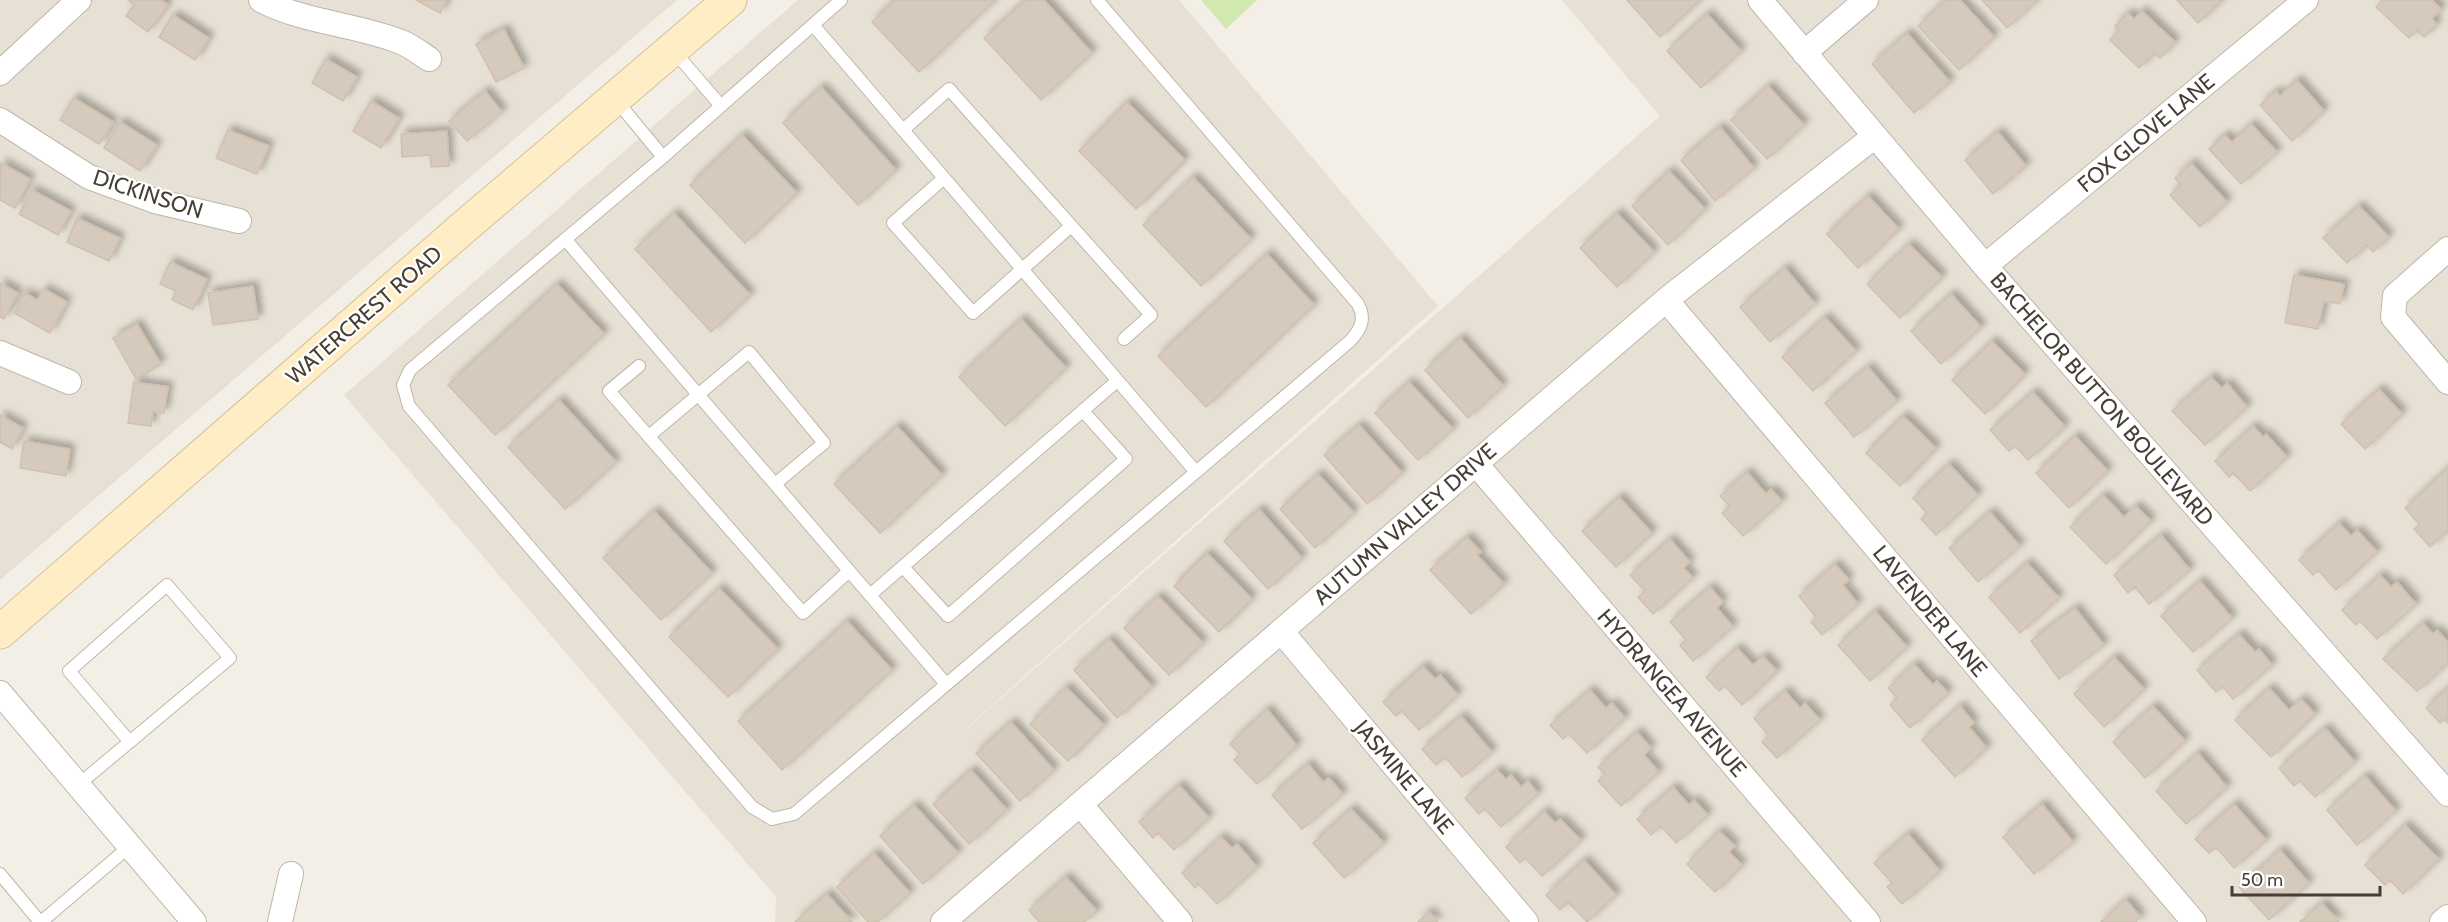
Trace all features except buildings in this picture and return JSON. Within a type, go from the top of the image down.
[{"type":"street","points":[[0,73],[79,0]]},
{"type":"street","points":[[261,0],[316,20],[377,33],[404,43],[429,59]]},
{"type":"street","name":"WATERCREST ROAD","points":[[0,632],[730,0]]},
{"type":"street","name":"BACHELOR BUTTON BOULEVARD","points":[[1760,0],[1985,266],[2448,794]]},
{"type":"street","points":[[1804,53],[1866,0]]},
{"type":"street","name":"FOX GLOVE LANE","points":[[1985,266],[2306,0]]},
{"type":"street","name":"DICKINSON","points":[[0,120],[90,177],[155,201],[239,221]]},
{"type":"street","name":"AUTUMN VALLEY DRIVE","points":[[943,922],[1666,300],[1875,136]]},
{"type":"street","points":[[2448,249],[2396,296],[2393,317],[2448,382]]},
{"type":"street","name":"LAVENDER LANE","points":[[1666,300],[2194,922]]},
{"type":"street","points":[[0,353],[69,382]]},
{"type":"street","name":"HYDRANGEA AVENUE","points":[[1476,464],[1868,922]]},
{"type":"street","name":"JASMINE LANE","points":[[1281,631],[1526,922]]},
{"type":"street","points":[[0,693],[194,922]]},
{"type":"street","points":[[1080,804],[1180,922]]},
{"type":"street","points":[[280,922],[291,874]]},
{"type":"street","points":[[2442,922],[2448,917]]},
{"type":"lane","points":[[841,0],[663,157],[410,370],[403,385],[405,399],[752,807],[772,819],[794,814],[1350,341],[1362,323],[1363,313],[1358,304],[1096,0]]},
{"type":"lane","points":[[813,25],[1196,472]]},
{"type":"lane","points":[[672,50],[721,106]]},
{"type":"lane","points":[[903,130],[949,89],[1151,315],[1124,339]]},
{"type":"lane","points":[[615,99],[663,157]]},
{"type":"lane","points":[[944,178],[893,223],[973,313],[1071,226]]},
{"type":"lane","points":[[565,239],[946,684]]},
{"type":"lane","points":[[649,436],[749,352],[824,443],[775,484]]},
{"type":"lane","points":[[639,366],[609,391],[803,613],[849,571]]},
{"type":"lane","points":[[870,595],[1117,381]]},
{"type":"lane","points":[[903,567],[948,616],[1126,459],[1083,411]]},
{"type":"lane","points":[[78,785],[130,742],[230,658],[167,585],[69,671],[130,742]]},
{"type":"lane","points":[[0,874],[40,922],[130,846]]},
{"type":"shaded area","points":[[0,0],[677,0],[0,580]]},
{"type":"shaded area","points":[[798,0],[1179,0],[1438,306],[903,785],[1660,116],[1562,0],[2448,0],[2448,922],[775,922],[776,897],[344,395]]},
{"type":"green space","points":[[1201,0],[1257,0],[1226,29]]}]
